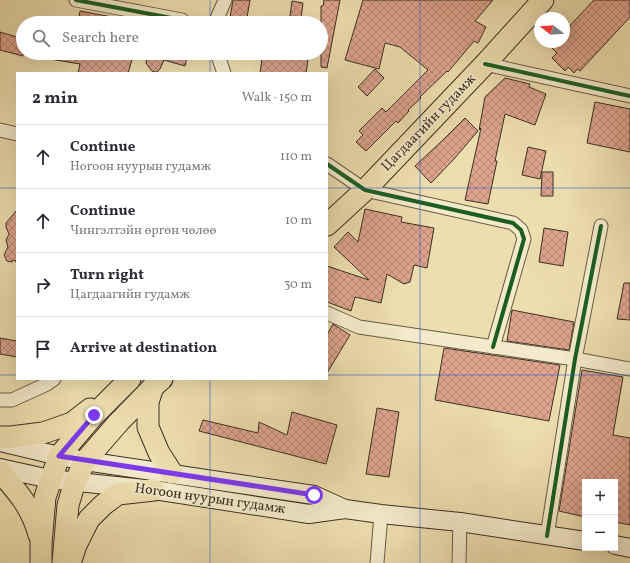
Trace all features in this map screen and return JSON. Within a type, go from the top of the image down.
[{"type":"main road","name":"Цагдаагийн гудамж","points":[[328,224],[365,190],[485,64],[543,0]]},
{"type":"main road","points":[[0,437],[43,433],[72,423],[128,380]]},
{"type":"main road","points":[[41,553],[45,497],[59,456],[94,415],[128,380]]},
{"type":"main road","points":[[63,563],[68,505],[75,482],[85,461],[119,422],[158,383]]},
{"type":"main road","points":[[158,383],[148,402],[148,427],[159,454],[172,473]]},
{"type":"main road","name":"Ногоон нуурын гудамж","points":[[0,442],[85,461],[314,495],[345,509]]},
{"type":"main road","name":"Ногоон нуурын гудамж","points":[[0,468],[50,479],[154,490],[309,514],[345,509],[460,522],[582,541]]},
{"type":"main road","points":[[0,472],[19,493],[29,509],[36,524],[41,553]]},
{"type":"main road","points":[[70,563],[76,545],[89,519],[103,505],[118,494],[154,490]]},
{"type":"main road","points":[[618,546],[630,548]]},
{"type":"street","points":[[76,0],[161,16]]},
{"type":"street","points":[[219,16],[225,0]]},
{"type":"street","points":[[219,60],[224,72]]},
{"type":"street","points":[[485,64],[630,96]]},
{"type":"street","points":[[0,130],[16,134]]},
{"type":"street","points":[[328,165],[365,190],[513,223],[521,230],[524,240],[493,347]]},
{"type":"street","points":[[547,536],[575,359],[601,226]]},
{"type":"street","points":[[328,313],[359,327],[575,359],[630,369]]},
{"type":"street","points":[[0,400],[12,400],[49,381]]},
{"type":"street","points":[[377,563],[381,514]]},
{"type":"street","points":[[459,563],[460,522]]},
{"type":"building","points":[[233,0],[250,0],[247,16],[230,16]]},
{"type":"building","points":[[324,0],[340,0],[327,68],[321,67],[321,60],[328,60],[328,16],[321,16],[321,6],[323,6]]},
{"type":"building","points":[[363,0],[493,0],[475,21],[486,27],[478,43],[474,41],[448,72],[447,71],[420,97],[421,98],[408,110],[409,111],[398,123],[396,121],[366,151],[356,142],[363,135],[359,131],[382,108],[386,112],[428,70],[400,47],[385,43],[379,69],[345,60]]},
{"type":"building","points":[[594,0],[630,0],[630,17],[580,71],[577,69],[574,73],[568,67],[565,71],[552,58],[557,53],[552,48],[570,48],[570,26]]},
{"type":"building","points":[[292,1],[303,3],[301,16],[290,16]]},
{"type":"building","points":[[80,11],[107,16],[79,16]]},
{"type":"building","points":[[0,32],[16,37],[16,54],[0,50]]},
{"type":"building","points":[[56,60],[132,60],[128,72],[78,72],[80,64]]},
{"type":"building","points":[[147,60],[164,60],[157,72],[152,71],[146,63]]},
{"type":"building","points":[[164,60],[186,60],[185,66]]},
{"type":"building","points":[[262,60],[308,60],[306,72],[260,72]]},
{"type":"building","points":[[375,69],[384,78],[367,96],[358,87]]},
{"type":"building","points":[[505,78],[530,84],[529,87],[546,94],[535,125],[505,114],[488,204],[465,200],[481,128],[479,130],[485,97]]},
{"type":"building","points":[[595,102],[630,109],[630,152],[587,143]]},
{"type":"building","points":[[465,118],[478,131],[431,183],[415,166]]},
{"type":"building","points":[[528,147],[546,151],[540,179],[522,175]]},
{"type":"building","points":[[542,172],[553,172],[553,196],[541,196]]},
{"type":"building","points":[[365,209],[402,217],[401,222],[434,228],[427,268],[414,265],[410,282],[404,284],[387,274],[381,303],[355,297],[351,311],[328,302],[328,266],[369,280],[334,247],[348,232],[358,242]]},
{"type":"building","points":[[16,211],[16,262],[15,260],[11,262],[7,261],[4,255],[8,247],[6,240],[9,234],[6,223]]},
{"type":"building","points":[[544,228],[568,232],[563,266],[539,262]]},
{"type":"building","points":[[624,283],[630,283],[630,320],[617,319]]},
{"type":"building","points":[[512,310],[574,322],[569,350],[507,341]]},
{"type":"building","points":[[333,324],[350,335],[328,371],[328,333]]},
{"type":"building","points":[[0,338],[16,341],[16,357],[0,354]]},
{"type":"building","points":[[444,348],[560,365],[549,421],[435,400]]},
{"type":"building","points":[[582,370],[623,377],[613,435],[630,438],[630,525],[618,523],[618,479],[582,479],[582,516],[559,511]]},
{"type":"building","points":[[377,408],[399,412],[389,477],[366,474]]},
{"type":"building","points":[[292,412],[337,425],[326,464],[199,431],[203,420],[258,433],[259,422],[287,435]]},
{"type":"cycle path","points":[[76,0],[161,16]]},
{"type":"cycle path","points":[[485,64],[630,96]]},
{"type":"cycle path","points":[[328,165],[365,190],[513,223],[521,230],[524,239],[493,347]]},
{"type":"cycle path","points":[[547,536],[575,359],[601,226]]},
{"type":"route","points":[[94,415],[59,456],[314,495]]}]
